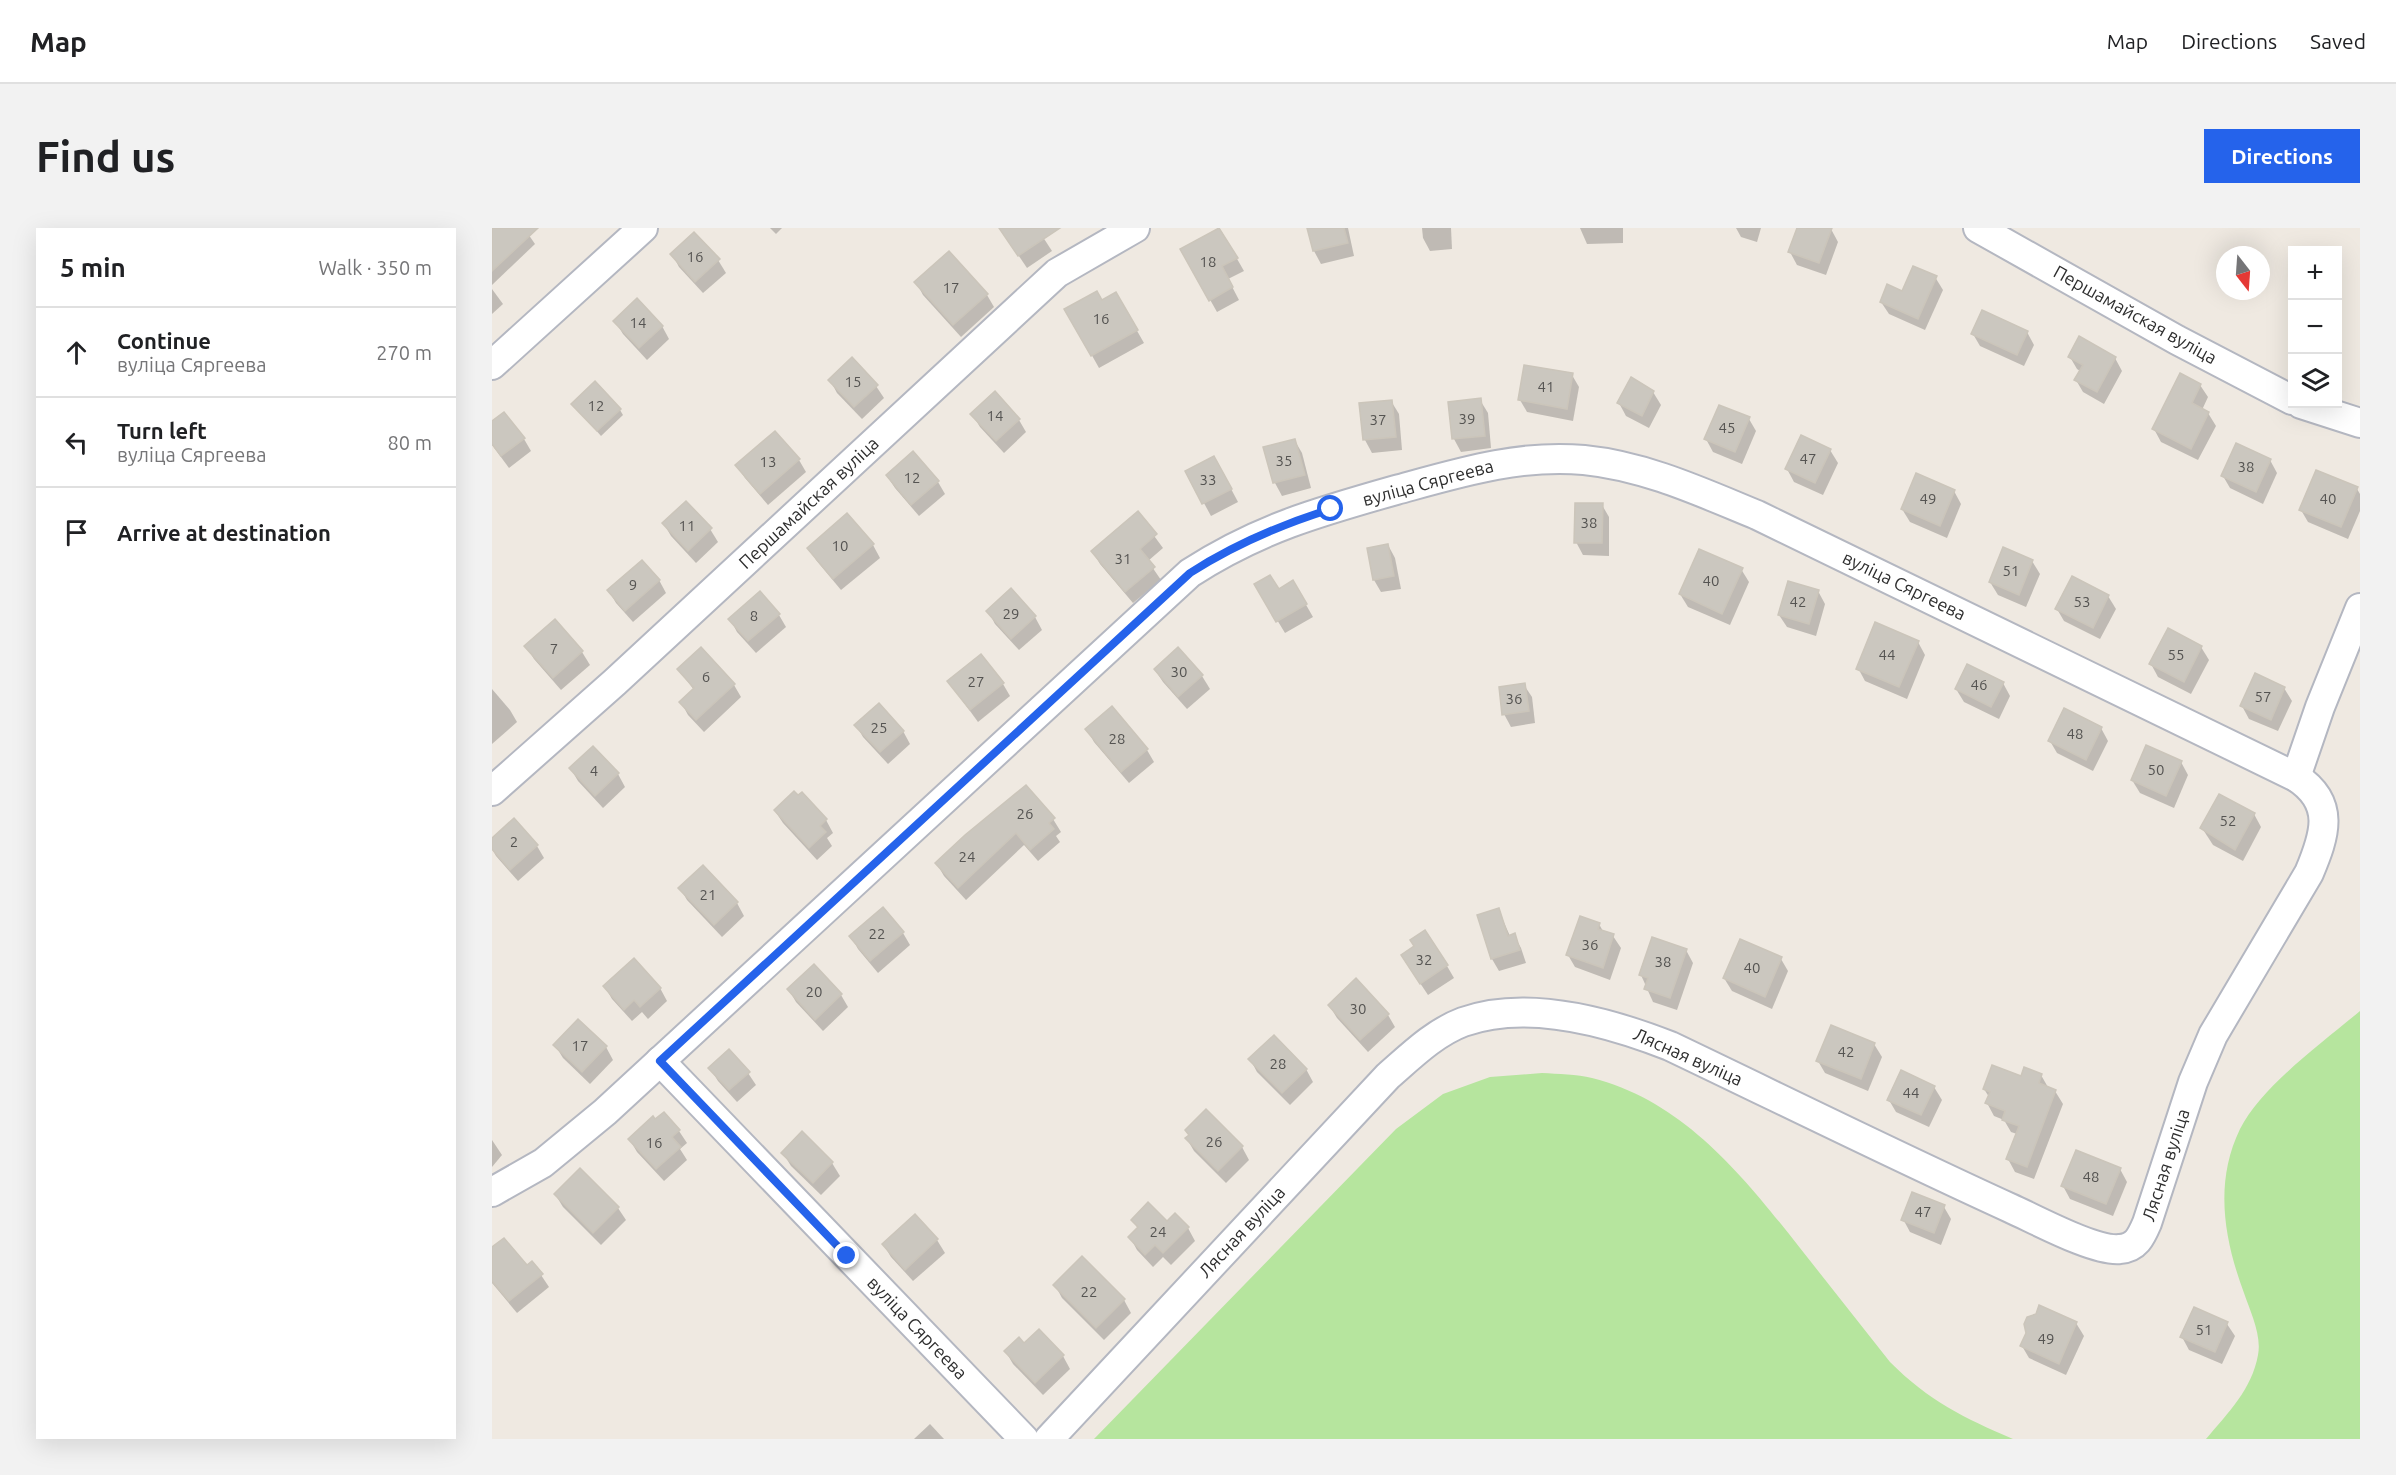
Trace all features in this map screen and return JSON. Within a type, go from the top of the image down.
[{"type":"street","points":[[492,365],[643,228]]},
{"type":"street","name":"Першамайская вуліца","points":[[492,791],[615,682],[1057,273],[1135,228]]},
{"type":"street","name":"Першамайская вуліца","points":[[1978,228],[2177,340],[2288,398]]},
{"type":"street","points":[[2313,408],[2360,423]]},
{"type":"street","name":"вуліца Сяргеева","points":[[492,1192],[543,1163],[573,1140],[1190,573],[1223,552],[1289,522],[1434,479],[1499,464],[1550,459],[1586,460],[1645,472],[1687,486],[1757,515],[2296,777],[2310,786],[2319,797],[2323,808],[2324,820],[2317,853],[2297,896],[2213,1035]]},
{"type":"street","points":[[2296,777],[2320,707],[2360,608]]},
{"type":"street","name":"Лясная вуліца","points":[[1050,1439],[1388,1076],[1426,1043],[1462,1023],[1494,1015],[1563,1016],[1635,1032],[1670,1046],[2054,1228],[2102,1248],[2118,1250],[2131,1247],[2141,1237],[2193,1082],[2213,1035]]},
{"type":"street","name":"вуліца Сяргеева","points":[[660,1061],[1024,1439]]},
{"type":"green space","points":[[2360,1011],[2360,1439],[2206,1439],[2245,1390],[2255,1367],[2259,1347],[2255,1323],[2237,1273],[2227,1232],[2225,1190],[2232,1149],[2240,1129],[2263,1097],[2294,1065]]},
{"type":"green space","points":[[1542,1073],[1592,1078],[1625,1089],[1655,1104],[1683,1123],[1710,1145],[1757,1195],[1890,1362],[1904,1376],[1948,1407],[2013,1439],[1094,1439],[1396,1129],[1443,1094],[1490,1077]]},
{"type":"building","points":[[492,228],[538,228],[492,271]]},
{"type":"building","points":[[999,228],[1060,228],[1018,256]]},
{"type":"building","points":[[1219,228],[1238,258],[1222,266],[1233,287],[1209,301],[1180,249]]},
{"type":"building","points":[[1307,228],[1344,228],[1348,243],[1313,251]]},
{"type":"building","points":[[1797,228],[1832,228],[1819,263],[1788,252]]},
{"type":"building","points":[[694,232],[720,259],[695,282],[670,254]]},
{"type":"building","points":[[949,251],[988,294],[953,325],[914,282]]},
{"type":"building","points":[[1913,266],[1937,276],[1918,319],[1880,302],[1887,284],[1902,291]]},
{"type":"building","points":[[1097,291],[1102,300],[1116,292],[1138,330],[1091,356],[1064,309]]},
{"type":"building","points":[[637,298],[663,326],[639,348],[613,321]]},
{"type":"building","points":[[1982,310],[2028,331],[2017,355],[1971,334]]},
{"type":"building","points":[[2079,336],[2116,357],[2097,392],[2074,380],[2083,365],[2068,357]]},
{"type":"building","points":[[852,357],[878,385],[854,407],[828,380]]},
{"type":"building","points":[[1524,365],[1573,373],[1567,409],[1518,400]]},
{"type":"building","points":[[2180,373],[2201,384],[2192,403],[2209,412],[2191,449],[2152,429]]},
{"type":"building","points":[[1631,377],[1654,391],[1642,416],[1617,403]]},
{"type":"building","points":[[595,381],[621,409],[597,431],[571,404]]},
{"type":"building","points":[[995,391],[1020,419],[996,441],[970,414]]},
{"type":"building","points":[[1481,398],[1485,436],[1452,439],[1448,402]]},
{"type":"building","points":[[1392,400],[1396,437],[1363,440],[1359,403]]},
{"type":"building","points":[[1719,405],[1750,417],[1735,452],[1704,439]]},
{"type":"building","points":[[504,412],[525,438],[501,456],[492,444],[492,421]]},
{"type":"building","points":[[775,431],[800,459],[760,494],[735,465]]},
{"type":"building","points":[[1801,435],[1831,449],[1815,483],[1785,469]]},
{"type":"building","points":[[1295,439],[1305,475],[1273,483],[1263,447]]},
{"type":"building","points":[[2236,443],[2271,459],[2256,492],[2221,476]]},
{"type":"building","points":[[913,451],[939,481],[911,505],[886,475]]},
{"type":"building","points":[[1214,456],[1232,489],[1202,504],[1185,471]]},
{"type":"building","points":[[2316,470],[2358,487],[2341,527],[2299,510]]},
{"type":"building","points":[[1916,473],[1955,490],[1940,526],[1901,509]]},
{"type":"building","points":[[686,501],[712,528],[688,551],[662,523]]},
{"type":"building","points":[[1575,503],[1603,503],[1602,543],[1574,543]]},
{"type":"building","points":[[1138,511],[1157,534],[1140,549],[1155,567],[1125,592],[1091,551]]},
{"type":"building","points":[[847,513],[874,544],[833,579],[807,548]]},
{"type":"building","points":[[1388,544],[1394,576],[1373,580],[1367,548]]},
{"type":"building","points":[[2003,547],[2033,560],[2019,595],[1989,582]]},
{"type":"building","points":[[1699,549],[1743,568],[1722,614],[1679,594]]},
{"type":"building","points":[[642,560],[660,580],[625,611],[607,590]]},
{"type":"building","points":[[1270,575],[1279,589],[1293,580],[1307,604],[1276,622],[1254,584]]},
{"type":"building","points":[[2072,576],[2109,595],[2093,628],[2055,609]]},
{"type":"building","points":[[1788,581],[1819,590],[1809,624],[1778,615]]},
{"type":"building","points":[[1011,588],[1036,616],[1011,639],[986,611]]},
{"type":"building","points":[[760,591],[780,614],[748,641],[728,619]]},
{"type":"building","points":[[555,619],[583,651],[553,678],[524,646]]},
{"type":"building","points":[[1875,622],[1919,641],[1899,687],[1856,669]]},
{"type":"building","points":[[2168,628],[2202,646],[2184,682],[2149,664]]},
{"type":"building","points":[[701,647],[735,684],[696,720],[679,702],[694,688],[677,669]]},
{"type":"building","points":[[1178,647],[1203,675],[1178,697],[1154,669]]},
{"type":"building","points":[[981,654],[1004,683],[970,710],[947,681]]},
{"type":"building","points":[[1967,664],[2004,682],[1991,707],[1955,689]]},
{"type":"building","points":[[2255,673],[2285,687],[2271,720],[2240,706]]},
{"type":"building","points":[[1525,683],[1529,711],[1502,715],[1499,687]]},
{"type":"building","points":[[879,703],[904,731],[880,752],[854,725]]},
{"type":"building","points":[[1112,706],[1148,749],[1121,772],[1085,729]]},
{"type":"building","points":[[2064,708],[2102,727],[2086,760],[2048,741]]},
{"type":"building","points":[[2146,745],[2182,761],[2166,796],[2131,780]]},
{"type":"building","points":[[593,746],[619,773],[595,796],[569,768]]},
{"type":"building","points":[[1026,785],[1055,818],[1049,823],[1054,829],[1030,850],[1016,833],[958,888],[935,863]]},
{"type":"building","points":[[794,791],[798,795],[802,792],[827,819],[820,826],[826,832],[809,848],[774,810]]},
{"type":"building","points":[[2219,794],[2255,813],[2235,850],[2200,828]]},
{"type":"building","points":[[514,818],[538,845],[510,870],[492,849],[492,838]]},
{"type":"building","points":[[703,865],[738,902],[714,925],[678,888]]},
{"type":"building","points":[[883,907],[904,932],[870,961],[849,936]]},
{"type":"building","points":[[1499,908],[1508,936],[1515,933],[1520,950],[1491,959],[1477,915]]},
{"type":"building","points":[[1580,916],[1600,923],[1598,929],[1614,934],[1603,968],[1566,955]]},
{"type":"building","points":[[1425,930],[1448,965],[1420,984],[1401,955],[1414,946],[1410,940]]},
{"type":"building","points":[[1652,937],[1687,949],[1670,998],[1644,989],[1648,978],[1639,975]]},
{"type":"building","points":[[1740,939],[1782,957],[1765,997],[1723,978]]},
{"type":"building","points":[[634,958],[661,988],[640,1007],[634,1000],[624,1010],[603,986]]},
{"type":"building","points":[[814,964],[842,994],[815,1020],[787,989]]},
{"type":"building","points":[[1356,978],[1389,1014],[1360,1040],[1328,1005]]},
{"type":"building","points":[[578,1019],[607,1046],[582,1072],[553,1045]]},
{"type":"building","points":[[1831,1025],[1875,1043],[1861,1079],[1816,1061]]},
{"type":"building","points":[[1274,1035],[1307,1069],[1282,1093],[1248,1059]]},
{"type":"building","points":[[729,1049],[750,1072],[729,1090],[708,1068]]},
{"type":"building","points":[[1992,1065],[2021,1076],[2024,1067],[2042,1074],[2039,1083],[2056,1090],[2027,1167],[2006,1159],[2019,1126],[2002,1120],[2005,1111],[1985,1103],[1990,1092],[1983,1089]]},
{"type":"building","points":[[1901,1070],[1935,1086],[1921,1115],[1887,1100]]},
{"type":"building","points":[[1206,1109],[1243,1146],[1218,1171],[1185,1138],[1189,1135],[1185,1130]]},
{"type":"building","points":[[664,1112],[680,1130],[672,1137],[681,1147],[656,1169],[628,1139],[653,1116],[655,1119]]},
{"type":"building","points":[[802,1131],[833,1162],[813,1183],[781,1153]]},
{"type":"building","points":[[2076,1150],[2121,1168],[2106,1204],[2061,1186]]},
{"type":"building","points":[[580,1168],[619,1207],[593,1233],[554,1194]]},
{"type":"building","points":[[1912,1192],[1945,1205],[1934,1233],[1901,1220]]},
{"type":"building","points":[[1148,1202],[1167,1221],[1175,1213],[1189,1227],[1163,1253],[1155,1245],[1145,1255],[1128,1237],[1138,1227],[1131,1220]]},
{"type":"building","points":[[915,1214],[938,1239],[905,1270],[882,1244]]},
{"type":"building","points":[[504,1238],[527,1265],[532,1261],[543,1274],[509,1301],[492,1281],[492,1247]]},
{"type":"building","points":[[1082,1256],[1125,1299],[1096,1328],[1053,1285]]},
{"type":"building","points":[[2039,1305],[2077,1322],[2059,1364],[2020,1346],[2026,1333],[2024,1324],[2027,1317],[2036,1314]]},
{"type":"building","points":[[2194,1307],[2228,1322],[2215,1352],[2180,1337]]},
{"type":"building","points":[[1039,1329],[1064,1355],[1035,1383],[1004,1351],[1019,1337],[1024,1343]]},
{"type":"route","points":[[847,1256],[660,1061],[1190,573],[1249,538],[1331,509]]}]
